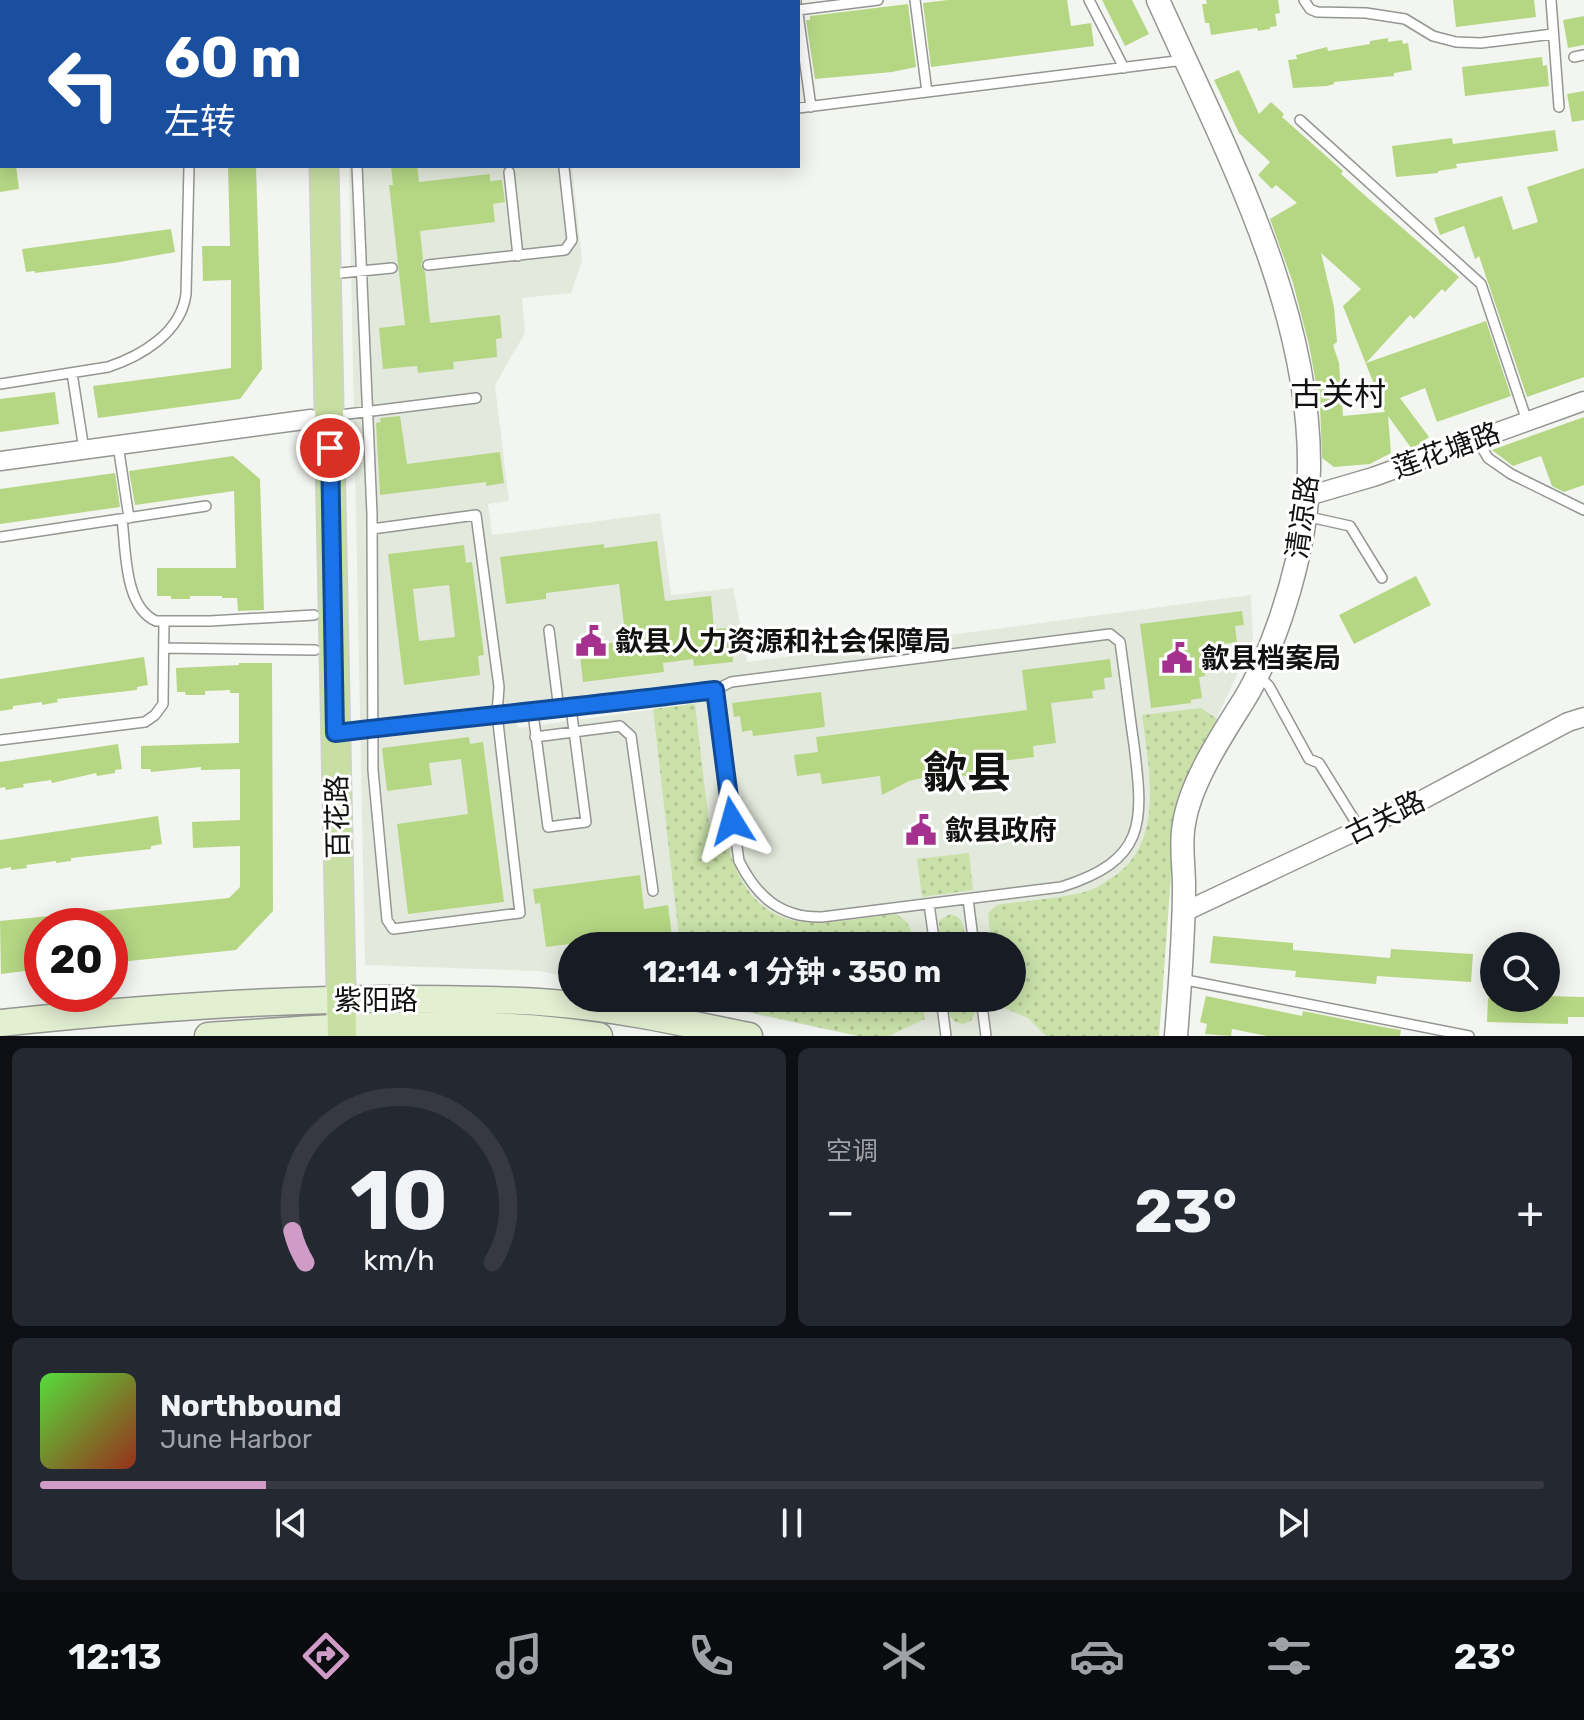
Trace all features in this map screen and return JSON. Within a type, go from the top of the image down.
[{"type":"main road","name":"百花路","points":[[306,168],[335,733],[333,1021]]},
{"type":"main road","name":"百花路","points":[[324,168],[326,274],[314,615],[333,1021]]},
{"type":"main road","name":"紫阳路","points":[[208,1036],[333,1021],[554,1003],[660,1018],[749,1036]]},
{"type":"main road","name":"紫阳路","points":[[0,1023],[112,1011],[333,1021],[466,1023],[599,1036]]},
{"type":"street","name":"清凉路","points":[[1158,0],[1255,218],[1285,311],[1307,419],[1306,506],[1290,588],[1258,675],[1205,767],[1184,824],[1184,912],[1176,1036]]},
{"type":"street","name":"莲花塘路","points":[[1306,506],[1373,477],[1584,401]]},
{"type":"street","points":[[0,461],[320,418]]},
{"type":"street","name":"古关路","points":[[1184,912],[1424,799],[1568,722],[1584,717]]},
{"type":"lane","points":[[800,12],[878,0]]},
{"type":"lane","points":[[915,0],[927,92]]},
{"type":"lane","points":[[1089,0],[1124,68]]},
{"type":"lane","points":[[1304,0],[1310,9],[1317,12],[1366,13],[1405,19],[1433,36],[1456,42],[1481,43],[1553,34]]},
{"type":"lane","points":[[1551,0],[1559,107]]},
{"type":"lane","points":[[800,27],[811,107]]},
{"type":"lane","points":[[800,108],[1185,60]]},
{"type":"lane","points":[[1300,120],[1481,284],[1527,421]]},
{"type":"lane","points":[[0,384],[108,367],[137,355],[161,338],[175,323],[186,294],[189,168]]},
{"type":"lane","points":[[357,168],[372,529],[373,770],[387,920],[393,929],[520,913],[497,714],[499,687],[476,515],[372,529]]},
{"type":"lane","points":[[428,265],[561,252],[570,244],[564,168]]},
{"type":"lane","points":[[509,172],[518,256]]},
{"type":"lane","points":[[326,274],[392,268]]},
{"type":"lane","points":[[72,373],[84,450]]},
{"type":"lane","points":[[320,418],[476,398]]},
{"type":"lane","points":[[1477,439],[1488,458],[1511,474],[1584,510]]},
{"type":"lane","points":[[118,445],[134,601],[149,617],[164,621],[210,621],[314,615]]},
{"type":"lane","points":[[0,537],[206,506]]},
{"type":"lane","points":[[1306,506],[1350,526],[1382,578]]},
{"type":"lane","points":[[0,740],[145,722],[155,715],[163,704],[164,621]]},
{"type":"lane","points":[[549,630],[559,710]]},
{"type":"lane","points":[[335,733],[559,710],[715,690],[731,682],[1110,634],[1120,642],[1141,804],[1131,840],[1109,867],[1061,887],[812,918],[781,910],[763,897],[749,880],[736,851],[715,690]]},
{"type":"lane","points":[[164,648],[315,650]]},
{"type":"lane","points":[[1258,675],[1269,686],[1309,759],[1319,763],[1360,829]]},
{"type":"lane","points":[[533,713],[545,821],[548,827],[561,826],[586,822],[571,708]]},
{"type":"lane","points":[[535,737],[620,726],[631,736],[653,891]]},
{"type":"lane","points":[[968,899],[972,932]]},
{"type":"lane","points":[[929,904],[933,932]]},
{"type":"lane","points":[[1181,979],[1436,1033],[1469,1036]]},
{"type":"lane","points":[[943,1012],[946,1036]]},
{"type":"lane","points":[[983,1012],[986,1036]]},
{"type":"shaded area","points":[[349,168],[572,168],[582,261],[571,293],[522,298],[525,333],[495,385],[509,501],[488,504],[492,535],[660,513],[671,595],[733,588],[747,662],[1251,595],[1253,640],[1180,798],[1159,1036],[858,1036],[744,1012],[1026,1012],[1026,932],[558,932],[558,975],[540,971],[365,965]],"holes":[[[683,687],[685,705],[518,728],[514,709]]]},
{"type":"green space","points":[[695,704],[709,824],[723,824],[731,857],[756,900],[784,918],[802,922],[835,922],[895,914],[904,920],[911,932],[678,932],[653,709]]},
{"type":"green space","points":[[1201,708],[1217,719],[1180,798],[1159,1036],[1046,1036],[1028,1018],[1014,1012],[1026,1012],[1026,932],[990,932],[988,913],[997,905],[1091,890],[1128,864],[1140,847],[1150,804],[1142,715]]},
{"type":"green space","points":[[969,853],[973,890],[922,897],[917,859]]},
{"type":"green space","points":[[950,914],[955,916],[962,922],[964,932],[939,932],[939,921]]},
{"type":"green space","points":[[749,1012],[924,1012],[925,1019],[889,1036],[858,1036]]},
{"type":"green space","points":[[949,1012],[975,1012],[971,1021],[963,1024],[955,1022]]},
{"type":"building","points":[[948,0],[1067,0],[1071,26],[1091,23],[1094,46],[931,67],[923,3]]},
{"type":"building","points":[[1102,0],[1132,0],[1149,34],[1125,46]]},
{"type":"building","points":[[1206,0],[1278,0],[1280,13],[1275,14],[1277,26],[1211,35],[1209,23],[1205,23],[1202,4],[1207,4]]},
{"type":"building","points":[[1453,0],[1534,0],[1536,17],[1456,27]]},
{"type":"building","points":[[908,4],[916,67],[815,79],[806,20],[810,20],[810,16]]},
{"type":"building","points":[[1584,16],[1584,45],[1568,48],[1563,20]]},
{"type":"building","points":[[1388,38],[1388,42],[1402,40],[1403,44],[1408,43],[1412,70],[1394,73],[1394,76],[1293,88],[1288,60],[1297,59],[1296,55],[1327,47],[1328,51],[1370,44],[1370,41]]},
{"type":"building","points":[[1542,57],[1543,66],[1547,65],[1549,86],[1465,96],[1462,67]]},
{"type":"building","points":[[1239,70],[1259,114],[1271,102],[1284,114],[1282,117],[1343,171],[1341,174],[1459,277],[1445,292],[1442,289],[1414,319],[1410,315],[1366,363],[1486,321],[1511,396],[1437,422],[1425,388],[1400,398],[1429,437],[1412,449],[1388,416],[1391,453],[1370,464],[1334,467],[1322,458],[1320,406],[1309,345],[1293,283],[1270,219],[1297,203],[1276,185],[1272,189],[1258,175],[1270,162],[1239,133],[1214,80]],"holes":[[[1321,253],[1361,289],[1343,306],[1385,412],[1343,416],[1339,363],[1333,345],[1337,342],[1334,307]]]},
{"type":"building","points":[[1584,91],[1584,120],[1572,122],[1567,94]]},
{"type":"building","points":[[1555,130],[1558,151],[1456,164],[1457,168],[1438,173],[1396,177],[1392,146],[1452,138],[1453,144]]},
{"type":"building","points":[[0,168],[16,168],[19,189],[0,192]]},
{"type":"building","points":[[228,168],[256,168],[262,369],[240,399],[98,418],[93,386],[231,368],[231,280],[203,281],[202,246],[230,246]]},
{"type":"building","points":[[391,168],[417,168],[419,182],[490,174],[490,181],[502,180],[505,202],[493,204],[495,222],[420,231],[421,265],[425,272],[430,323],[500,315],[502,338],[496,339],[497,357],[453,362],[454,369],[418,373],[417,366],[383,369],[379,328],[405,325],[389,185],[393,185]]},
{"type":"building","points":[[1584,168],[1584,377],[1527,397],[1479,256],[1475,259],[1464,226],[1440,235],[1434,218],[1502,196],[1513,230],[1538,222],[1527,187]]},
{"type":"building","points":[[171,229],[175,252],[114,263],[26,272],[22,249]]},
{"type":"building","points":[[55,392],[59,424],[0,432],[0,399]]},
{"type":"building","points":[[400,416],[407,464],[500,452],[504,483],[486,486],[486,482],[380,495],[376,423],[381,422],[380,418]]},
{"type":"building","points":[[1584,417],[1584,485],[1564,492],[1552,486],[1541,456],[1513,466],[1492,450]]},
{"type":"building","points":[[233,456],[260,479],[264,610],[238,611],[237,598],[222,596],[171,599],[171,596],[157,596],[157,568],[236,568],[234,491],[135,505],[129,471]]},
{"type":"building","points":[[115,473],[120,507],[0,524],[0,489]]},
{"type":"building","points":[[657,541],[665,601],[711,596],[714,629],[740,627],[741,646],[732,647],[733,662],[694,666],[693,659],[663,663],[664,672],[583,682],[579,647],[626,641],[619,584],[546,593],[546,599],[506,604],[500,557]]},
{"type":"building","points":[[464,545],[466,563],[472,562],[484,655],[478,656],[480,675],[404,685],[388,554]],"holes":[[[449,585],[455,637],[419,641],[413,589]]]},
{"type":"building","points":[[1416,576],[1431,605],[1354,644],[1339,615]]},
{"type":"building","points":[[1242,611],[1244,625],[1235,626],[1237,642],[1202,647],[1205,676],[1199,677],[1202,698],[1191,700],[1191,703],[1151,708],[1140,624]]},
{"type":"building","points":[[144,657],[148,685],[137,687],[137,690],[57,699],[58,702],[13,706],[13,709],[0,711],[0,679]]},
{"type":"building","points":[[1110,659],[1112,677],[1104,678],[1105,689],[1092,691],[1093,698],[1051,703],[1056,743],[1033,746],[1034,757],[986,763],[988,781],[968,776],[935,775],[909,781],[882,795],[880,776],[822,784],[820,773],[797,776],[794,755],[818,752],[816,737],[1027,710],[1022,670]]},
{"type":"building","points":[[272,663],[273,911],[236,950],[128,961],[128,908],[229,898],[240,887],[240,846],[193,848],[192,822],[240,820],[240,769],[201,770],[201,767],[151,772],[150,769],[141,769],[141,746],[239,743],[239,693],[230,693],[230,690],[186,695],[185,692],[177,692],[176,668]]},
{"type":"building","points":[[821,692],[825,727],[753,736],[752,730],[742,732],[740,716],[734,717],[732,703]]},
{"type":"building","points":[[469,737],[470,744],[483,742],[504,902],[408,914],[397,824],[468,814],[461,759],[429,763],[432,785],[387,791],[382,748]]},
{"type":"building","points":[[118,744],[122,769],[115,770],[115,773],[97,776],[96,773],[52,783],[51,780],[23,784],[24,787],[6,790],[5,787],[0,788],[0,762]]},
{"type":"building","points":[[158,816],[162,844],[151,846],[151,849],[71,858],[71,861],[26,865],[27,868],[0,869],[0,840]]},
{"type":"building","points":[[640,875],[644,909],[668,905],[671,932],[558,932],[558,946],[546,947],[540,903],[535,904],[533,889]]},
{"type":"building","points":[[24,919],[24,971],[1,974],[0,921]]},
{"type":"building","points":[[1213,936],[1293,943],[1293,950],[1390,958],[1391,949],[1473,954],[1471,982],[1377,976],[1376,984],[1295,977],[1296,971],[1210,963]]},
{"type":"building","points":[[1206,996],[1302,1016],[1303,1011],[1401,1030],[1400,1036],[1267,1036],[1232,1029],[1231,1036],[1205,1034],[1207,1024],[1200,1022]]},
{"type":"building","points":[[1560,996],[1584,997],[1584,1017],[1568,1017],[1568,1024],[1487,1022],[1487,1012],[1560,1012]]},
{"type":"place","name":"歙县人力资源和社会保障局","points":[[591,641]]},
{"type":"place","name":"歙县档案局","points":[[1177,658]]},
{"type":"place","name":"歙县政府","points":[[921,830]]},
{"type":"district","name":"古关村","points":[[1338,394]]},
{"type":"district","name":"歙县","points":[[967,773]]},
{"type":"route","points":[[330,448],[335,733],[715,690],[732,821]]}]
